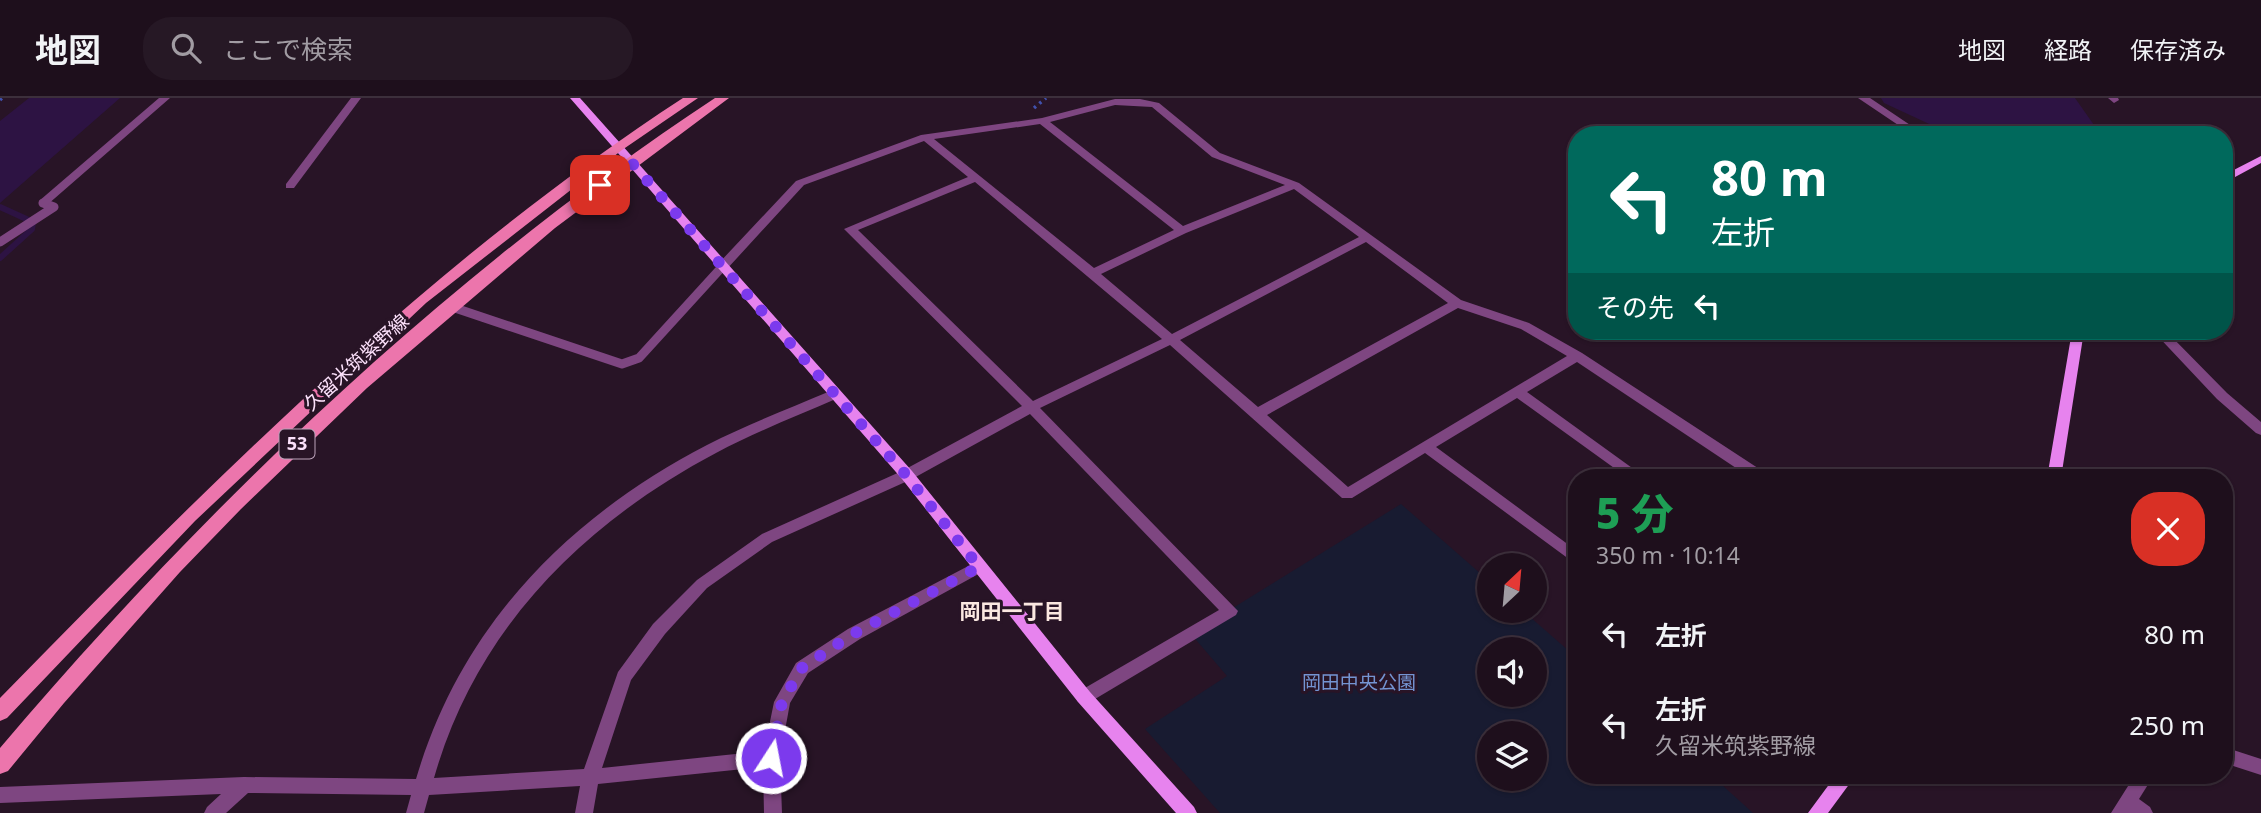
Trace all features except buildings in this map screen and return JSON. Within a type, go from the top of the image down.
[{"type":"main road","name":"久留米筑紫野線","points":[[0,712],[189,516],[411,309],[617,147],[692,98]]},
{"type":"main road","name":"久留米筑紫野線","points":[[0,764],[79,667],[209,528],[338,404],[449,306],[630,161],[723,98]]},
{"type":"street","points":[[43,203],[165,98]]},
{"type":"street","points":[[289,186],[356,98]]},
{"type":"street","points":[[575,98],[906,475],[1084,697],[1188,813]]},
{"type":"street","points":[[1863,98],[1906,126]]},
{"type":"street","points":[[722,267],[800,183],[925,137],[1042,121],[1115,102],[1147,103],[1171,116],[1216,155],[1295,185],[1457,303],[1525,326],[1577,356],[1748,469]]},
{"type":"street","points":[[1042,121],[1182,231]]},
{"type":"street","points":[[925,137],[1094,273],[1259,413],[1347,494],[1577,356]]},
{"type":"street","points":[[2233,175],[2261,159]]},
{"type":"street","points":[[976,178],[849,229],[1031,407],[1230,611],[1084,697]]},
{"type":"street","points":[[1094,273],[1182,231],[1295,185]]},
{"type":"street","points":[[584,813],[590,777],[624,677],[659,629],[702,584],[767,538],[906,475],[1031,407],[1170,340],[1365,238]]},
{"type":"street","points":[[1259,413],[1457,303]]},
{"type":"street","points":[[2055,469],[2077,340]]},
{"type":"street","points":[[2168,340],[2222,396],[2261,430]]},
{"type":"street","points":[[1517,392],[1626,469]]},
{"type":"street","points":[[415,813],[450,707],[488,642],[521,595],[571,542],[633,496],[698,456],[833,395]]},
{"type":"street","points":[[1426,446],[1568,552]]},
{"type":"street","points":[[773,813],[771,758],[782,702],[802,668],[853,634],[979,567]]},
{"type":"street","points":[[0,795],[244,785],[422,787],[590,777],[771,758]]},
{"type":"street","points":[[2233,758],[2261,767]]},
{"type":"street","points":[[1816,813],[1840,784]]},
{"type":"street","points":[[2139,784],[2123,807],[2144,813]]},
{"type":"street","points":[[213,813],[244,785]]},
{"type":"lane","points":[[0,242],[54,207],[43,203]]},
{"type":"lane","points":[[449,306],[622,364],[639,358],[722,267]]},
{"type":"green space","name":"岡田中央公園","points":[[1401,504],[1477,570],[1477,623],[1537,623],[1568,650],[1568,784],[1721,784],[1753,813],[1220,813],[1145,729],[1227,676],[1191,634]]},
{"type":"shaded area","points":[[29,98],[120,98],[0,203],[0,121]]},
{"type":"shaded area","points":[[1881,98],[2075,98],[2095,126],[1934,126],[1884,103]]},
{"type":"waterway","points":[[0,207],[33,222],[32,229],[0,258]]},
{"type":"district","name":"岡田一丁目","points":[[1012,612]]},
{"type":"route","points":[[600,185],[630,161],[906,475],[979,567],[853,634],[802,668],[782,702],[771,758]]}]
